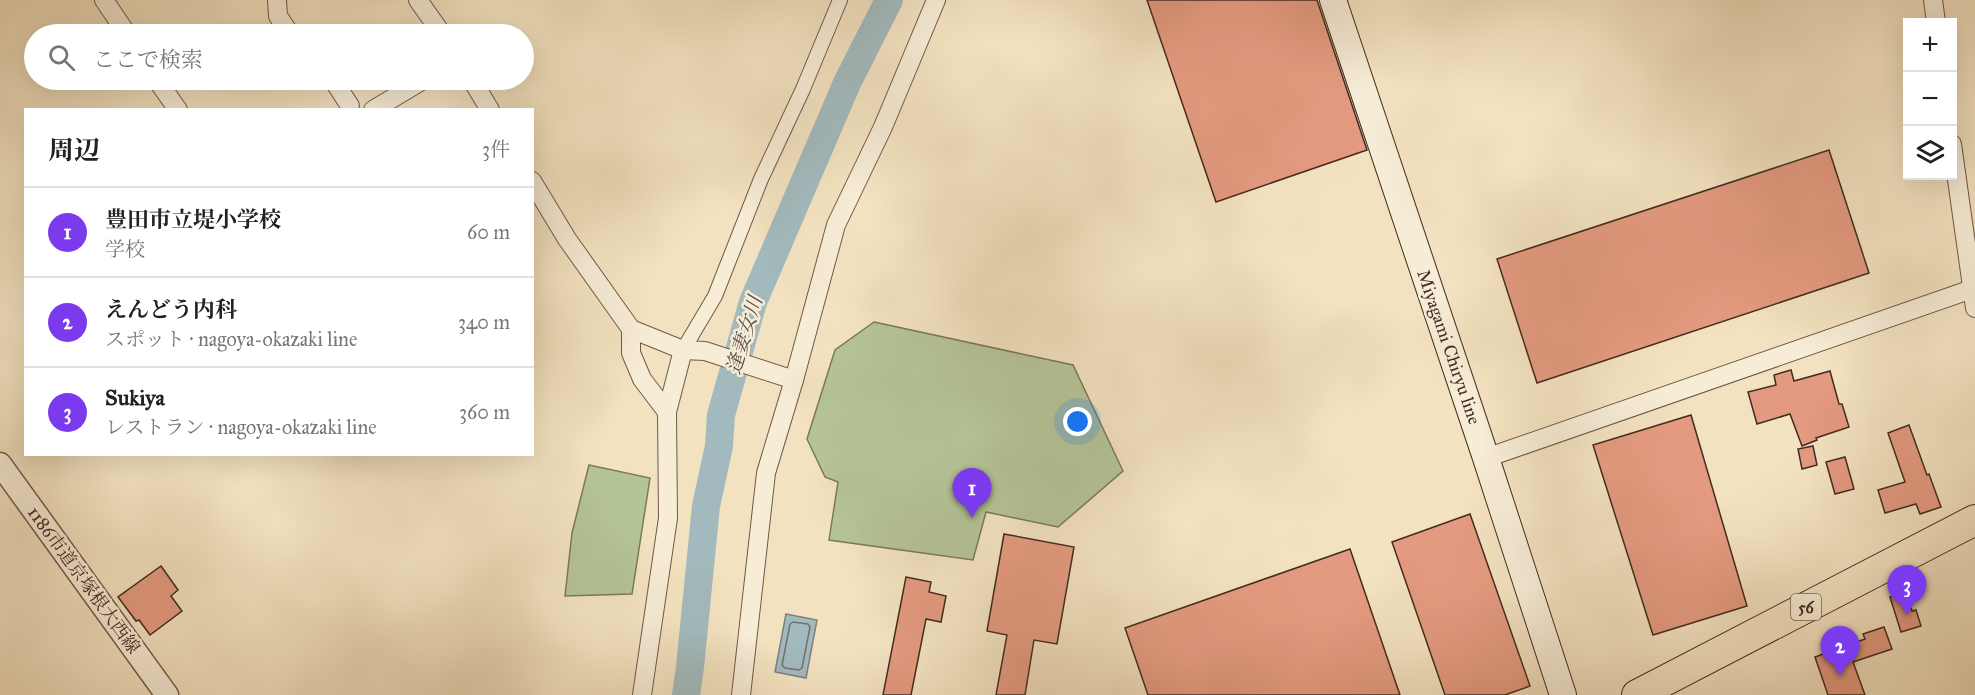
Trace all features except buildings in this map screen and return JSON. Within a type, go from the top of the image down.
[{"type":"main road","name":"Miyagami Chiryu line","points":[[1333,0],[1563,695]]},
{"type":"main road","name":"56","points":[[1637,695],[1975,520]]},
{"type":"street","points":[[104,0],[120,24]]},
{"type":"street","points":[[277,0],[278,16],[283,24]]},
{"type":"street","points":[[418,0],[435,24]]},
{"type":"street","points":[[642,695],[668,518],[668,412],[683,350],[715,296],[761,179],[803,89],[840,0]]},
{"type":"street","points":[[741,695],[766,473],[787,378],[836,225],[883,127],[936,0]]},
{"type":"street","points":[[1933,0],[1935,18]]},
{"type":"street","points":[[164,90],[177,108]]},
{"type":"street","points":[[340,90],[350,106]]},
{"type":"street","points":[[376,108],[406,90]]},
{"type":"street","points":[[478,90],[489,108]]},
{"type":"street","points":[[1957,171],[1975,308]]},
{"type":"street","points":[[534,184],[567,239],[631,329],[683,350],[705,351],[787,378]]},
{"type":"street","points":[[1486,458],[1974,288]]},
{"type":"street","points":[[631,329],[631,353],[642,379],[668,412]]},
{"type":"street","name":"1186市道京塚根大西線","points":[[0,464],[167,695]]},
{"type":"green space","points":[[874,322],[1073,365],[1123,471],[1058,527],[986,512],[973,560],[829,540],[838,482],[825,477],[807,439],[835,350]]},
{"type":"green space","points":[[589,465],[650,478],[632,594],[565,596],[572,533]]},
{"type":"water","points":[[786,614],[817,620],[806,678],[775,672]]},
{"type":"waterway","name":"逢妻女川","points":[[686,695],[706,506],[719,446],[721,415],[753,302],[847,83],[889,0]]},
{"type":"place","name":"豊田市立堤小学校","points":[[972,518]]},
{"type":"place","name":"Sukiya","points":[[1907,615]]},
{"type":"place","name":"えんどう内科","points":[[1840,676]]}]
